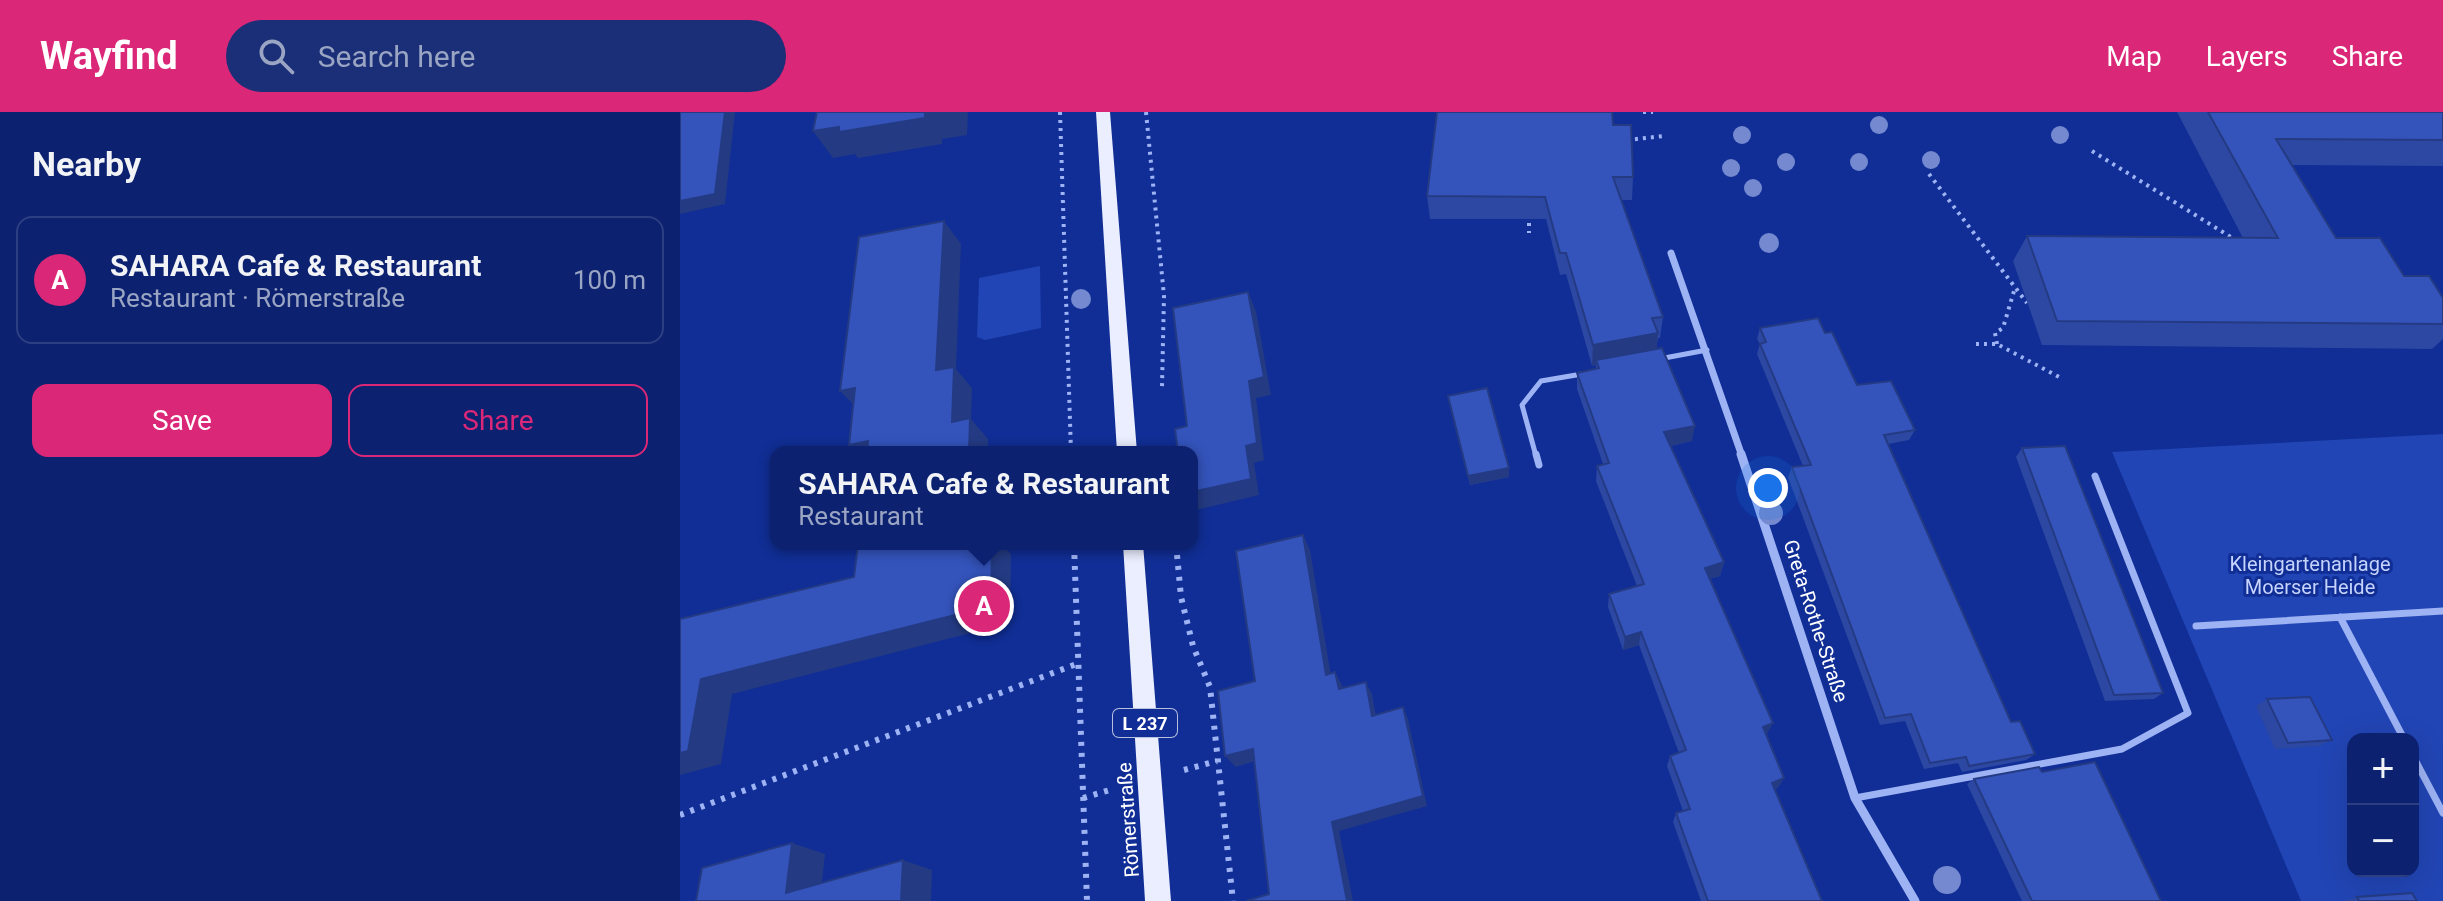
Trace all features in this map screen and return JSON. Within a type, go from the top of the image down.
[{"type":"main road","points":[[1103,112],[1127,446]]},
{"type":"main road","name":"Römerstraße","points":[[1133,550],[1158,901]]},
{"type":"street","name":"Greta-Rothe-Straße","points":[[1671,253],[1707,350],[1855,798],[1915,901]]},
{"type":"lane","points":[[1646,361],[1707,350]]},
{"type":"lane","points":[[1539,465],[1522,405],[1541,381],[1586,373]]},
{"type":"lane","points":[[1855,798],[2122,749],[2188,713],[2095,476]]},
{"type":"lane","points":[[2196,626],[2443,611]]},
{"type":"lane","points":[[2340,617],[2401,733]]},
{"type":"lane","points":[[2419,767],[2443,813]]},
{"type":"path","points":[[1060,112],[1071,446]]},
{"type":"path","points":[[1146,112],[1164,296],[1162,399]]},
{"type":"path","points":[[1643,112],[1653,112]]},
{"type":"path","points":[[1622,148],[1621,140],[1664,136]]},
{"type":"path","points":[[2092,151],[2236,240]]},
{"type":"path","points":[[1929,174],[2027,303]]},
{"type":"path","points":[[1529,233],[1530,208]]},
{"type":"path","points":[[1997,344],[1995,333],[2003,328],[2015,290]]},
{"type":"path","points":[[1976,344],[1997,344],[2061,378]]},
{"type":"path","points":[[1074,550],[1087,901]]},
{"type":"path","points":[[1177,550],[1181,597],[1193,646],[1210,687],[1233,901]]},
{"type":"path","points":[[680,815],[1079,663]]},
{"type":"green space","points":[[1040,266],[1041,328],[985,340],[977,337],[979,278]]},
{"type":"green space","name":"Kleingartenanlage Moerser Heide","points":[[2443,434],[2443,901],[2301,901],[2112,452]]},
{"type":"building","points":[[680,112],[725,112],[715,194],[680,201]]},
{"type":"building","points":[[817,112],[925,112],[925,118],[839,132],[839,127],[813,131]]},
{"type":"building","points":[[1437,112],[1612,112],[1613,125],[1631,125],[1633,177],[1613,177],[1663,317],[1652,318],[1658,333],[1593,345],[1566,253],[1560,253],[1545,197],[1427,196]]},
{"type":"building","points":[[2208,112],[2443,112],[2443,140],[2276,139],[2336,238],[2380,238],[2404,276],[2429,276],[2443,298],[2443,324],[2057,321],[2027,236],[2278,238]]},
{"type":"building","points":[[944,221],[936,370],[954,367],[952,422],[970,418],[969,446],[868,446],[868,441],[849,445],[855,388],[840,391],[859,237]]},
{"type":"building","points":[[1248,292],[1264,377],[1249,381],[1257,443],[1246,446],[1251,479],[1198,491],[1198,446],[1177,446],[1175,429],[1187,426],[1173,308]]},
{"type":"building","points":[[1818,318],[1825,333],[1832,332],[1857,385],[1891,381],[1915,430],[1884,435],[2011,722],[2020,721],[2035,754],[1969,766],[1966,757],[1930,763],[1911,714],[1885,718],[1792,467],[1811,465],[1760,344],[1766,342],[1760,328]]},
{"type":"building","points":[[1662,348],[1695,426],[1664,432],[1724,562],[1705,568],[1773,723],[1763,727],[1784,778],[1772,783],[1822,901],[1708,901],[1676,813],[1690,809],[1670,756],[1686,750],[1641,632],[1625,637],[1609,594],[1644,584],[1597,466],[1609,463],[1577,373],[1599,368],[1596,360]]},
{"type":"building","points":[[1487,388],[1509,468],[1468,476],[1448,396]]},
{"type":"building","points":[[2065,446],[2163,693],[2114,695],[2022,448]]},
{"type":"building","points":[[1303,535],[1326,675],[1335,672],[1339,689],[1366,682],[1372,716],[1403,707],[1423,796],[1332,822],[1347,901],[1246,901],[1269,894],[1253,749],[1225,756],[1218,691],[1255,681],[1236,551]]},
{"type":"building","points":[[857,550],[992,550],[991,606],[701,679],[688,751],[680,753],[680,619],[854,577]]},
{"type":"building","points":[[2310,697],[2332,740],[2288,743],[2267,699]]},
{"type":"building","points":[[2095,762],[2161,901],[2032,901],[1974,779],[2039,767],[2042,772]]},
{"type":"building","points":[[792,843],[786,893],[903,860],[901,901],[696,901],[702,868]]},
{"type":"building","points":[[2412,893],[2417,901],[2359,901],[2357,897]]},
{"type":"place","name":"SAHARA Cafe & Restaurant","points":[[984,606]]}]
